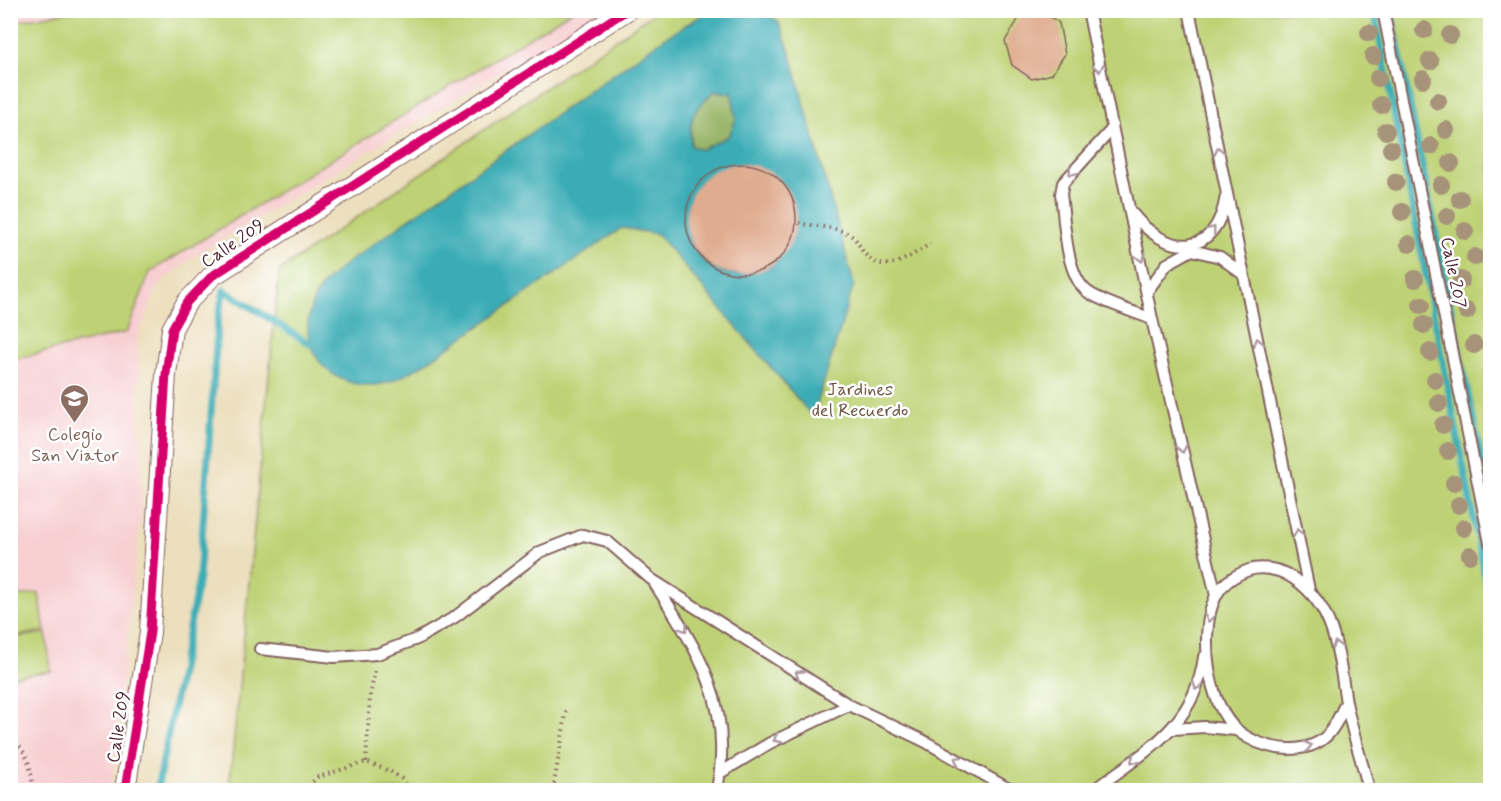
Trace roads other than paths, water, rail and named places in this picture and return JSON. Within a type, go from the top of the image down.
[{"type":"street","name":"Calle 209","points":[[125,790],[150,633],[169,352],[172,330],[187,302],[212,276],[627,10]]},
{"type":"lane","points":[[1088,10],[1148,290],[1152,319],[1216,596]]},
{"type":"lane","points":[[1189,10],[1310,591]]},
{"type":"lane","name":"Calle 207","points":[[1383,10],[1491,543]]},
{"type":"lane","points":[[1112,129],[1063,183],[1061,194],[1072,270],[1078,282],[1090,294],[1152,319]]},
{"type":"lane","points":[[1130,211],[1146,230],[1159,239],[1173,245],[1190,244],[1206,238],[1216,226],[1224,212],[1227,189]]},
{"type":"lane","points":[[1148,290],[1167,264],[1192,250],[1220,257],[1245,276]]},
{"type":"lane","points":[[260,649],[334,657],[377,654],[417,639],[455,617],[540,552],[582,535],[607,541],[651,579],[849,705],[924,741],[1009,790],[1022,790]]},
{"type":"lane","points":[[1094,790],[1173,729],[1188,708],[1197,688],[1210,610],[1216,596],[1237,574],[1253,568],[1281,572],[1310,591],[1326,614],[1338,646],[1346,702],[1369,790]]},
{"type":"lane","points":[[651,579],[693,642],[718,704],[720,773],[717,790]]},
{"type":"lane","points":[[1206,639],[1208,665],[1216,695],[1236,730]]},
{"type":"lane","points":[[1173,729],[1204,727],[1236,730],[1255,741],[1275,748],[1309,746],[1320,743],[1335,728],[1346,702]]},
{"type":"lane","points":[[720,773],[770,743],[849,705]]},
{"type":"water","points":[[709,11],[767,11],[779,23],[790,52],[854,284],[813,417],[657,234],[622,228],[421,366],[399,378],[374,385],[355,384],[338,378],[325,368],[315,355],[309,340],[308,323],[311,306],[329,278],[666,37]],"holes":[[[715,91],[732,93],[736,119],[729,136],[701,150],[691,146],[691,121],[697,109]],[[743,164],[759,169],[784,187],[795,212],[795,226],[790,241],[781,256],[772,264],[754,272],[729,273],[709,265],[695,249],[688,229],[688,207],[697,187],[715,172]]]},
{"type":"waterway","points":[[1374,10],[1490,602]]},
{"type":"waterway","points":[[1391,10],[1490,504]]},
{"type":"waterway","points":[[157,790],[199,578],[218,319],[224,290],[310,344]]},
{"type":"place","name":"Colegio San Viator","points":[[75,424]]},
{"type":"park label","name":"Jardines del Recuerdo","points":[[860,400]]}]
